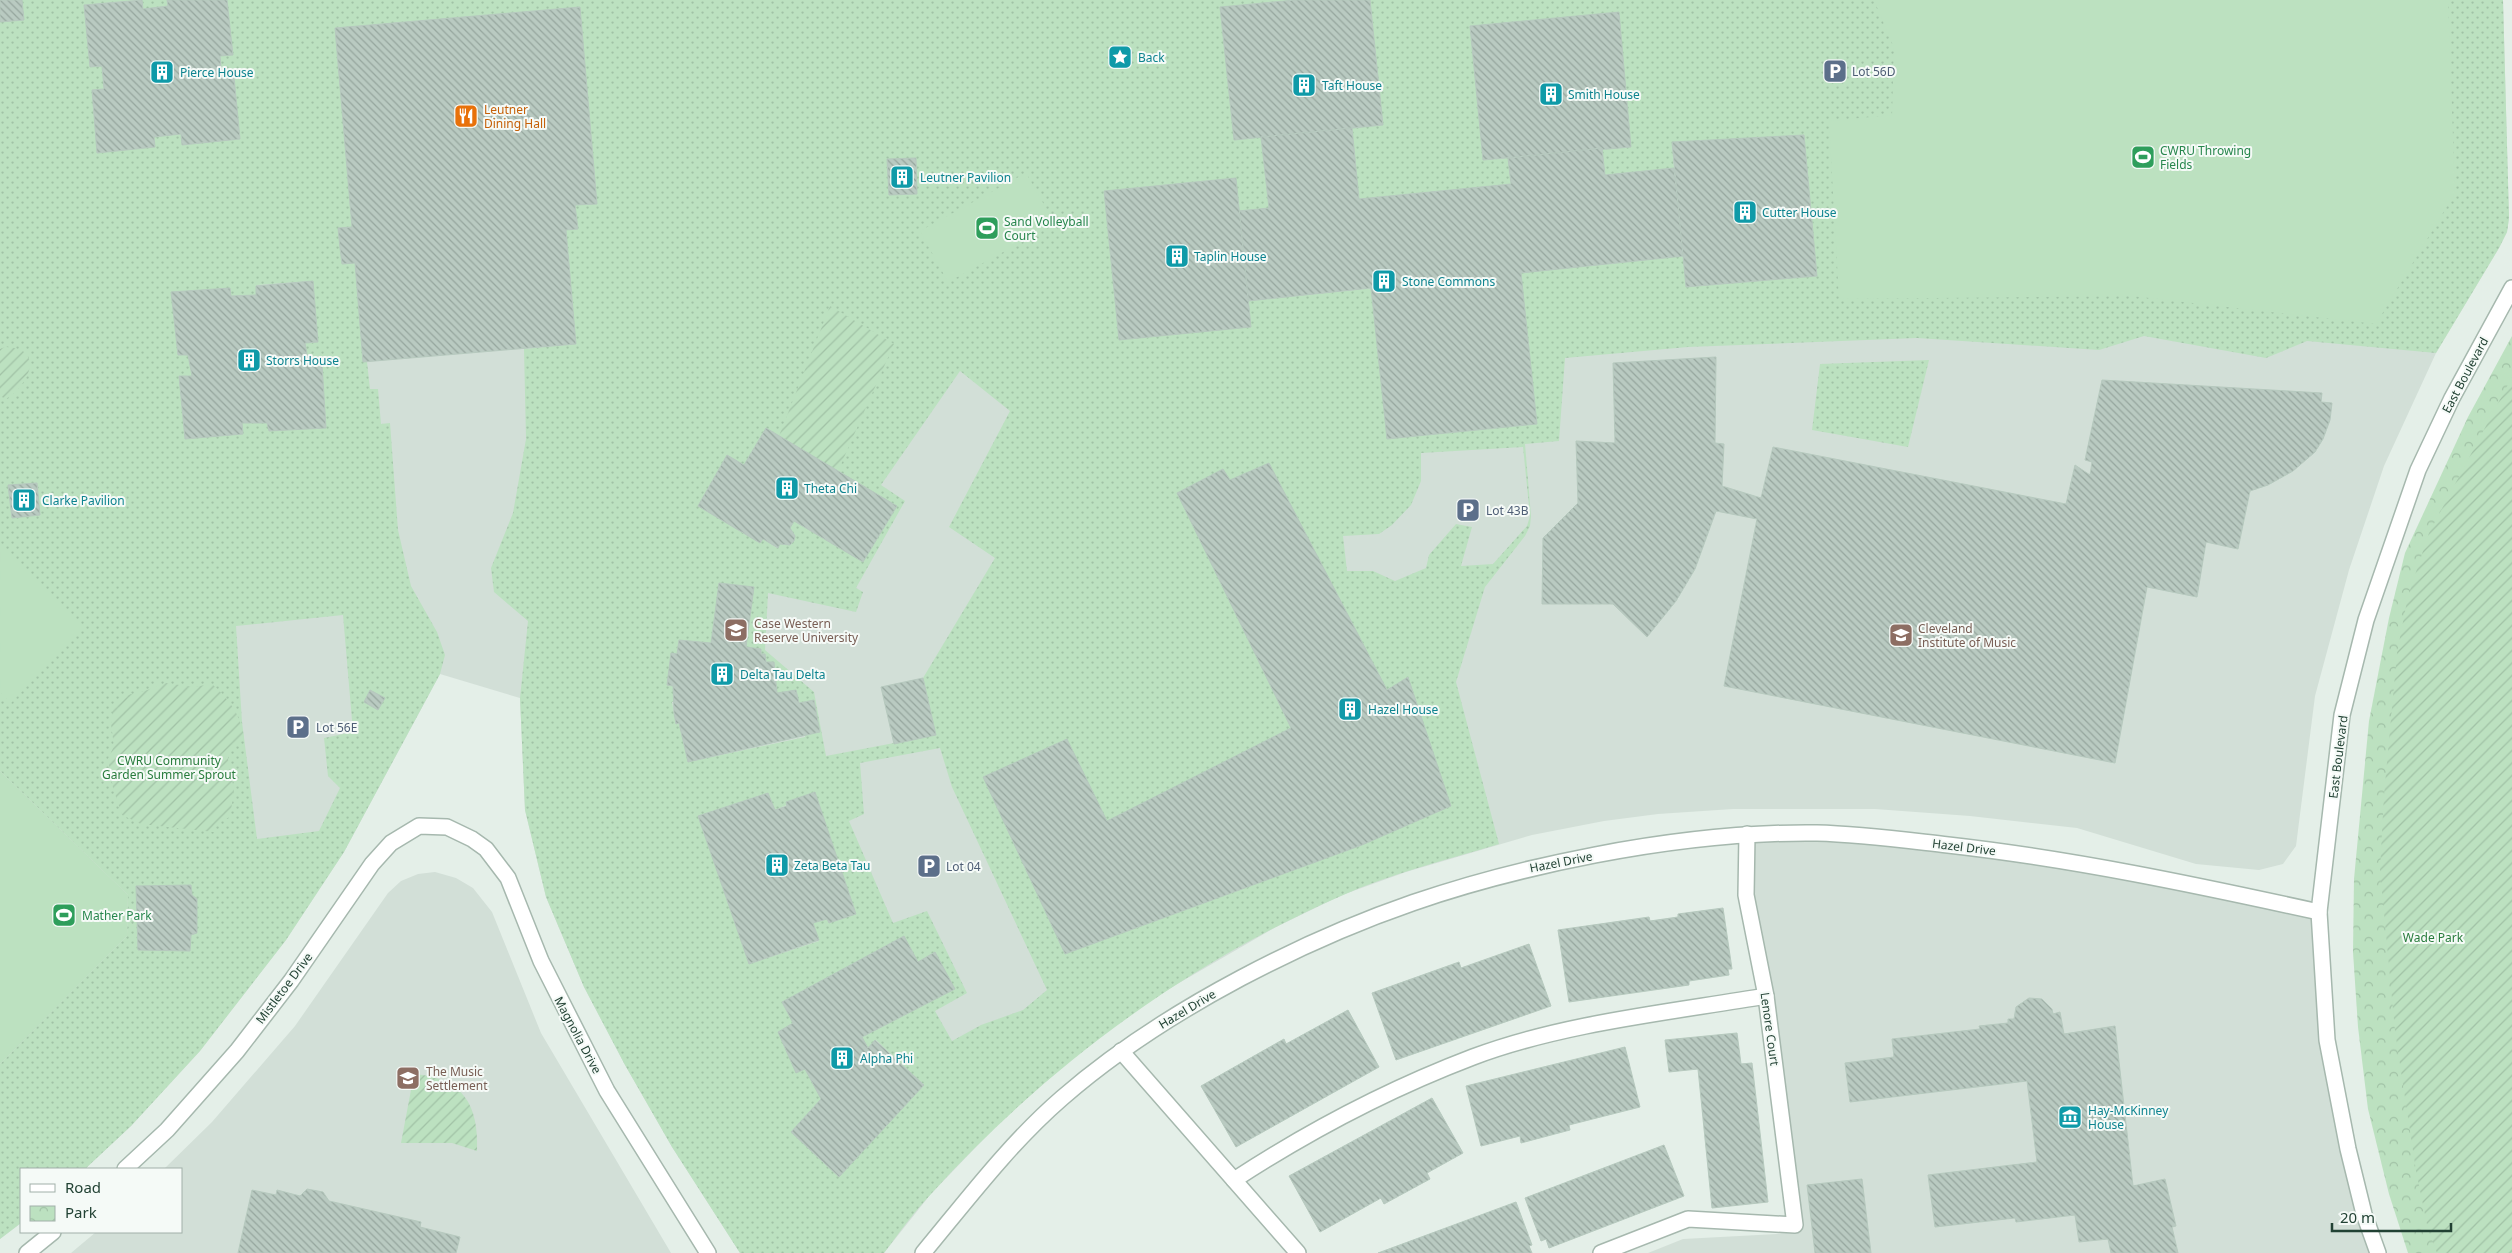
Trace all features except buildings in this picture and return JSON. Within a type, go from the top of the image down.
[{"type":"street","name":"East Boulevard","points":[[2378,1253],[2364,1214],[2348,1149],[2327,1040],[2319,912],[2342,715],[2366,620],[2418,470],[2452,398],[2512,288]]},
{"type":"street","name":"Mistletoe Drive","points":[[126,1168],[167,1130],[237,1051],[291,981],[372,864],[390,842],[419,826],[447,827]]},
{"type":"street","name":"Magnolia Drive","points":[[447,827],[472,839],[486,850],[508,878],[541,961],[607,1091],[708,1253]]},
{"type":"street","name":"Hazel Drive","points":[[923,1253],[1028,1131],[1060,1100],[1121,1051],[1184,1010],[1263,966],[1341,929],[1390,909],[1508,873],[1648,845],[1747,834],[1818,833],[1891,838],[2037,855],[2147,875],[2319,912]]},
{"type":"street","name":"Lenore Court","points":[[1601,1253],[1688,1220],[1795,1225],[1766,996],[1746,895],[1747,834]]},
{"type":"street","points":[[1234,1180],[1287,1145],[1344,1114],[1474,1057],[1603,1023],[1766,996]]},
{"type":"street","points":[[1121,1051],[1298,1253]]},
{"type":"street","points":[[28,1253],[52,1233]]},
{"type":"shaded area","name":"Case Western Reserve University","points":[[0,0],[2503,0],[2509,218],[2507,232],[2436,353],[2384,466],[2349,570],[2315,696],[2296,846],[2283,864],[2259,870],[2196,864],[2077,828],[1970,816],[1875,809],[1733,809],[1658,814],[1604,821],[1532,835],[1406,872],[1342,895],[1276,927],[1167,990],[1118,1023],[1069,1061],[998,1124],[930,1195],[884,1253],[740,1253],[672,1147],[625,1065],[584,987],[546,897],[525,810],[520,698],[440,674],[344,852],[286,940],[200,1051],[131,1126],[86,1168],[20,1168],[20,1224],[0,1239]]},
{"type":"shaded area","points":[[1747,834],[1891,838],[2319,912],[2327,1040],[2378,1253],[1648,1253],[1683,1239],[1777,1234],[1787,1232],[1795,1225],[1746,895]]},
{"type":"shaded area","name":"The Music Settlement","points":[[435,872],[456,878],[473,888],[492,912],[541,1033],[671,1253],[71,1253],[95,1233],[182,1233],[182,1168],[165,1168],[212,1122],[295,1026],[388,893],[401,881],[418,874]]},
{"type":"green space","name":"Case Western Reserve University","points":[[22,0],[139,0],[84,5],[90,67],[102,66],[104,89],[92,90],[97,152],[155,147],[154,137],[181,134],[182,145],[240,139],[234,77],[222,78],[220,56],[233,54],[227,0],[1295,0],[1224,44],[1234,139],[1261,137],[1269,208],[1238,211],[1235,178],[1104,191],[1248,301],[1684,256],[1686,287],[1817,276],[1804,135],[1672,143],[1674,168],[1605,175],[1602,148],[1470,26],[1483,160],[1508,158],[1511,184],[1359,199],[1352,128],[1383,125],[1370,0],[2503,0],[2509,218],[2507,232],[2436,353],[2307,341],[2266,358],[2144,336],[2099,350],[1917,338],[1688,347],[1565,358],[1559,441],[1525,444],[1531,516],[1530,526],[1525,536],[1485,587],[1456,682],[1499,844],[1399,874],[1341,896],[1283,923],[1173,987],[1120,1023],[1021,1104],[931,1194],[884,1253],[740,1253],[672,1147],[625,1065],[584,987],[546,897],[525,810],[520,698],[528,621],[494,592],[491,568],[513,513],[526,439],[524,349],[576,344],[566,230],[578,229],[575,205],[597,203],[580,7],[335,28],[352,227],[338,228],[342,264],[355,263],[363,361],[367,362],[370,389],[378,389],[381,424],[390,423],[398,530],[411,586],[437,632],[445,655],[440,674],[344,852],[286,940],[200,1051],[131,1126],[86,1168],[20,1168],[20,1224],[0,1239],[0,1064],[127,936],[128,895],[0,771],[0,22]],"holes":[[[313,281],[318,341],[305,343],[309,365],[322,364],[326,427],[269,431],[267,423],[242,423],[243,434],[185,439],[179,377],[192,376],[188,355],[178,355],[172,292],[230,288],[231,296],[256,295],[257,285]],[[960,371],[1010,411],[949,527],[995,558],[923,678],[936,735],[826,756],[814,692],[765,650],[768,593],[856,612],[863,592],[856,588],[905,501],[881,485]],[[766,428],[896,507],[863,562],[794,521],[790,528],[795,536],[790,545],[780,544],[777,548],[763,539],[760,543],[698,506],[727,455],[744,465]],[[1523,447],[1530,516],[1527,526],[1493,564],[1461,566],[1472,527],[1456,524],[1429,555],[1426,568],[1395,581],[1373,571],[1347,571],[1343,536],[1379,534],[1392,525],[1411,505],[1421,481],[1421,453]],[[719,583],[754,587],[746,647],[761,649],[761,654],[765,654],[766,662],[774,662],[777,693],[796,690],[799,703],[814,701],[820,732],[805,734],[805,737],[688,762],[679,723],[676,724],[672,702],[675,702],[673,686],[667,685],[671,653],[677,654],[679,640],[711,643]],[[343,615],[353,732],[324,738],[328,776],[340,788],[319,831],[257,839],[242,722],[236,626]],[[940,748],[952,787],[1047,990],[1023,1010],[981,1025],[952,1041],[935,1011],[967,993],[927,911],[893,923],[849,821],[864,814],[860,763]],[[768,793],[775,810],[815,793],[856,914],[829,923],[827,919],[813,923],[819,941],[749,964],[698,816]],[[904,936],[918,962],[935,952],[954,989],[862,1037],[868,1048],[876,1040],[924,1085],[839,1177],[791,1132],[821,1099],[805,1069],[796,1072],[778,1032],[793,1023],[782,1002]]]},
{"type":"green space","points":[[142,0],[167,0],[168,6],[143,9]]},
{"type":"green space","name":"CWRU Throwing Fields","points":[[1874,0],[2448,0],[2455,193],[2376,324],[2132,296],[1839,299],[1829,121],[1892,115],[1894,48]]},
{"type":"green space","name":"Sand Volleyball Court","points":[[1026,173],[1055,224],[948,282],[920,231]]},
{"type":"green space","points":[[830,306],[894,344],[838,471],[779,436]]},
{"type":"green space","name":"Wade Park","points":[[2512,336],[2512,1253],[2408,1253],[2389,1194],[2368,1109],[2358,1027],[2353,952],[2354,879],[2369,721],[2389,618],[2405,553],[2468,417]]},
{"type":"green space","points":[[5,347],[18,349],[26,354],[30,368],[27,377],[21,385],[6,399],[0,396],[0,349]]},
{"type":"green space","points":[[1929,360],[1908,447],[1812,430],[1820,364]]},
{"type":"green space","name":"Wade Park","points":[[2512,377],[2512,1253],[2437,1253],[2428,1229],[2416,1171],[2395,1031],[2380,870],[2384,795],[2397,653],[2408,596],[2429,533]]},
{"type":"green space","points":[[1,548],[83,627],[11,703],[0,692]]},
{"type":"green space","name":"CWRU Community Garden Summer Sprout","points":[[166,683],[193,687],[212,684],[229,702],[240,722],[244,738],[231,746],[228,759],[234,790],[230,817],[218,822],[214,832],[141,824],[122,815],[113,788],[108,759],[114,746],[111,724],[114,702],[126,695]]},
{"type":"green space","name":"Mather Park","points":[[0,771],[128,895],[127,936],[0,1064]]},
{"type":"green space","points":[[414,1074],[445,1081],[465,1097],[471,1107],[475,1120],[477,1151],[452,1143],[401,1143]]},
{"type":"place","name":"Back","points":[[1120,57]]},
{"type":"place","name":"Lot 56D","points":[[1835,71]]},
{"type":"place","name":"Pierce House","points":[[162,72]]},
{"type":"place","name":"Taft House","points":[[1304,85]]},
{"type":"place","name":"Smith House","points":[[1551,94]]},
{"type":"place","name":"Leutner Dining Hall","points":[[466,116]]},
{"type":"place","name":"CWRU Throwing Fields","points":[[2143,157]]},
{"type":"place","name":"Leutner Pavilion","points":[[902,177]]},
{"type":"place","name":"Cutter House","points":[[1745,212]]},
{"type":"place","name":"Sand Volleyball Court","points":[[987,228]]},
{"type":"place","name":"Taplin House","points":[[1177,256]]},
{"type":"place","name":"Stone Commons","points":[[1384,281]]},
{"type":"place","name":"Storrs House","points":[[249,360]]},
{"type":"place","name":"Theta Chi","points":[[787,488]]},
{"type":"place","name":"Clarke Pavilion","points":[[24,500]]},
{"type":"place","name":"Lot 43B","points":[[1468,510]]},
{"type":"place","name":"Case Western Reserve University","points":[[736,630]]},
{"type":"place","name":"Cleveland Institute of Music","points":[[1901,635]]},
{"type":"place","name":"Delta Tau Delta","points":[[722,674]]},
{"type":"place","name":"Hazel House","points":[[1350,709]]},
{"type":"place","name":"Lot 56E","points":[[298,727]]},
{"type":"place","name":"Zeta Beta Tau","points":[[777,865]]},
{"type":"place","name":"Lot 04","points":[[929,866]]},
{"type":"place","name":"Mather Park","points":[[64,915]]},
{"type":"place","name":"Alpha Phi","points":[[842,1058]]},
{"type":"place","name":"The Music Settlement","points":[[408,1078]]},
{"type":"place","name":"Hay-McKinney House","points":[[2070,1117]]}]
